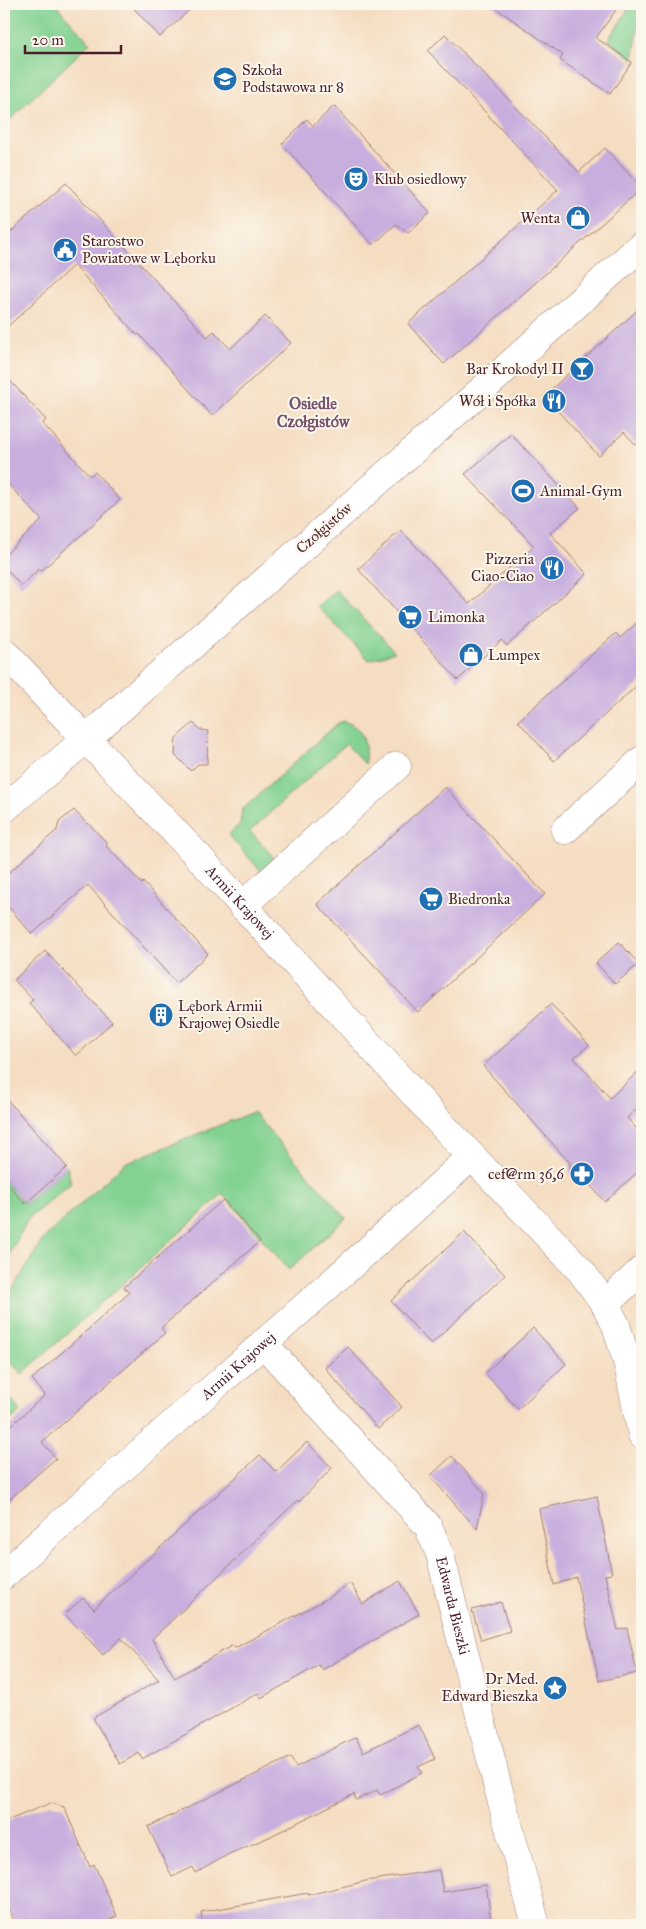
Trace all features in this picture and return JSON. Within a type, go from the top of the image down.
[{"type":"street","name":"Czołgistów","points":[[4,809],[492,381],[642,245]]},
{"type":"street","name":"Armii Krajowej","points":[[4,652],[196,854],[472,1156],[580,1271],[605,1304],[616,1325],[628,1364],[642,1435]]},
{"type":"street","points":[[564,830],[642,760]]},
{"type":"street","points":[[242,906],[398,766]]},
{"type":"street","name":"Armii Krajowej","points":[[4,1575],[105,1482],[407,1216],[472,1156]]},
{"type":"street","points":[[605,1304],[642,1270]]},
{"type":"street","name":"Edwarda Bieszki","points":[[263,1343],[428,1526],[440,1554],[497,1784],[536,1925]]},
{"type":"green space","points":[[4,4],[55,4],[90,43],[4,125]]},
{"type":"green space","points":[[632,4],[642,4],[633,59],[608,40]]},
{"type":"green space","points":[[336,590],[395,652],[369,660],[317,606]]},
{"type":"green space","points":[[343,721],[360,732],[365,748],[365,764],[346,744],[250,831],[275,859],[261,871],[228,835],[240,824],[242,810],[337,724]]},
{"type":"green space","points":[[253,1112],[346,1218],[289,1270],[223,1194],[22,1374],[4,1355],[4,1303],[44,1238],[125,1163]]},
{"type":"green space","points":[[67,1167],[71,1183],[28,1219],[4,1265],[4,1180],[25,1204]]},
{"type":"green space","points":[[4,1392],[21,1411],[4,1426]]},
{"type":"building","points":[[130,4],[196,4],[160,37]]},
{"type":"building","points":[[490,4],[620,4],[596,38],[632,62],[610,94],[560,60],[563,55]]},
{"type":"building","points":[[445,34],[579,172],[605,148],[642,188],[444,364],[408,324],[558,190],[428,51]]},
{"type":"building","name":"Klub osiedlowy","points":[[334,106],[430,213],[408,233],[396,224],[373,245],[282,144],[307,119],[313,126]]},
{"type":"building","name":"Starostwo Powiatowe w Lęborku","points":[[66,183],[207,337],[214,331],[230,349],[265,316],[291,343],[212,416],[74,265],[4,330],[4,238]]},
{"type":"building","points":[[642,306],[642,451],[624,432],[599,456],[544,396]]},
{"type":"building","points":[[4,374],[46,420],[42,423],[90,476],[95,472],[120,500],[41,571],[39,569],[21,586],[4,566],[4,556],[42,520],[4,480]]},
{"type":"building","points":[[511,434],[580,508],[550,533],[587,574],[507,646],[502,640],[458,680],[358,569],[401,530],[469,604],[534,546],[465,474]]},
{"type":"building","points":[[642,618],[642,681],[554,761],[518,721],[616,633],[620,638]]},
{"type":"building","points":[[193,723],[201,730],[208,731],[207,764],[198,764],[191,771],[175,755],[176,738]]},
{"type":"building","name":"Biedronka","points":[[445,787],[545,894],[418,1012],[317,904]]},
{"type":"building","points":[[74,810],[108,844],[106,846],[142,884],[143,882],[208,954],[176,983],[88,885],[32,934],[4,902],[4,877],[57,830],[59,822]]},
{"type":"building","points":[[619,942],[639,964],[615,984],[596,963]]},
{"type":"building","points":[[45,951],[112,1022],[76,1056],[29,1003],[33,1000],[14,980]]},
{"type":"building","points":[[551,1004],[589,1045],[574,1058],[610,1098],[642,1068],[642,1104],[627,1118],[642,1135],[642,1168],[605,1202],[590,1185],[579,1185],[570,1175],[570,1163],[483,1066]]},
{"type":"building","points":[[4,1096],[67,1167],[25,1204],[4,1180]]},
{"type":"building","points":[[223,1200],[260,1241],[161,1328],[165,1333],[42,1442],[56,1458],[4,1504],[4,1432],[45,1395],[32,1379],[129,1293],[124,1287]]},
{"type":"building","points":[[464,1232],[505,1275],[431,1344],[391,1301]]},
{"type":"building","points":[[533,1328],[566,1364],[518,1409],[485,1373]]},
{"type":"building","points":[[348,1347],[402,1407],[378,1429],[325,1368]]},
{"type":"building","points":[[307,1442],[332,1468],[299,1502],[298,1500],[152,1639],[175,1678],[233,1645],[235,1648],[330,1597],[350,1583],[363,1604],[400,1581],[419,1614],[322,1670],[319,1665],[261,1698],[258,1693],[142,1759],[139,1753],[120,1764],[93,1718],[159,1680],[121,1638],[103,1655],[65,1614],[83,1598],[94,1609],[260,1455],[276,1472]]},
{"type":"building","points":[[452,1456],[484,1493],[477,1529],[430,1476]]},
{"type":"building","points":[[597,1496],[612,1574],[605,1575],[618,1630],[627,1628],[637,1673],[599,1681],[576,1577],[554,1585],[539,1509]]},
{"type":"building","points":[[501,1602],[510,1631],[481,1640],[472,1610]]},
{"type":"building","points":[[419,1725],[435,1759],[418,1767],[422,1773],[380,1795],[377,1790],[356,1800],[354,1794],[269,1837],[229,1854],[196,1873],[193,1867],[172,1877],[148,1827],[291,1757],[296,1767],[356,1737],[363,1752]]},
{"type":"building","points":[[51,1803],[64,1807],[90,1867],[94,1864],[117,1916],[99,1925],[16,1925],[4,1898],[4,1822]]},
{"type":"building","points":[[439,1870],[443,1892],[486,1885],[491,1920],[469,1925],[203,1925],[201,1912],[308,1893],[308,1895],[366,1881]]},
{"type":"place","name":"Szkoła Podstawowa nr 8","points":[[225,79]]},
{"type":"place","name":"Klub osiedlowy","points":[[356,179]]},
{"type":"place","name":"Wenta","points":[[578,218]]},
{"type":"place","name":"Starostwo Powiatowe w Lęborku","points":[[65,250]]},
{"type":"place","name":"Bar Krokodyl II","points":[[582,369]]},
{"type":"place","name":"Wół i Spółka","points":[[554,401]]},
{"type":"place","name":"Animal-Gym","points":[[523,491]]},
{"type":"place","name":"Pizzeria Ciao-Ciao","points":[[552,568]]},
{"type":"place","name":"Limonka","points":[[410,617]]},
{"type":"place","name":"Lumpex","points":[[471,655]]},
{"type":"place","name":"Biedronka","points":[[431,899]]},
{"type":"place","name":"Lębork Armii Krajowej Osiedle","points":[[161,1015]]},
{"type":"place","name":"cef@rm 36,6","points":[[582,1174]]},
{"type":"place","name":"Dr Med. Edward Bieszka","points":[[555,1688]]},
{"type":"district","name":"Osiedle Czołgistów","points":[[313,412]]}]
